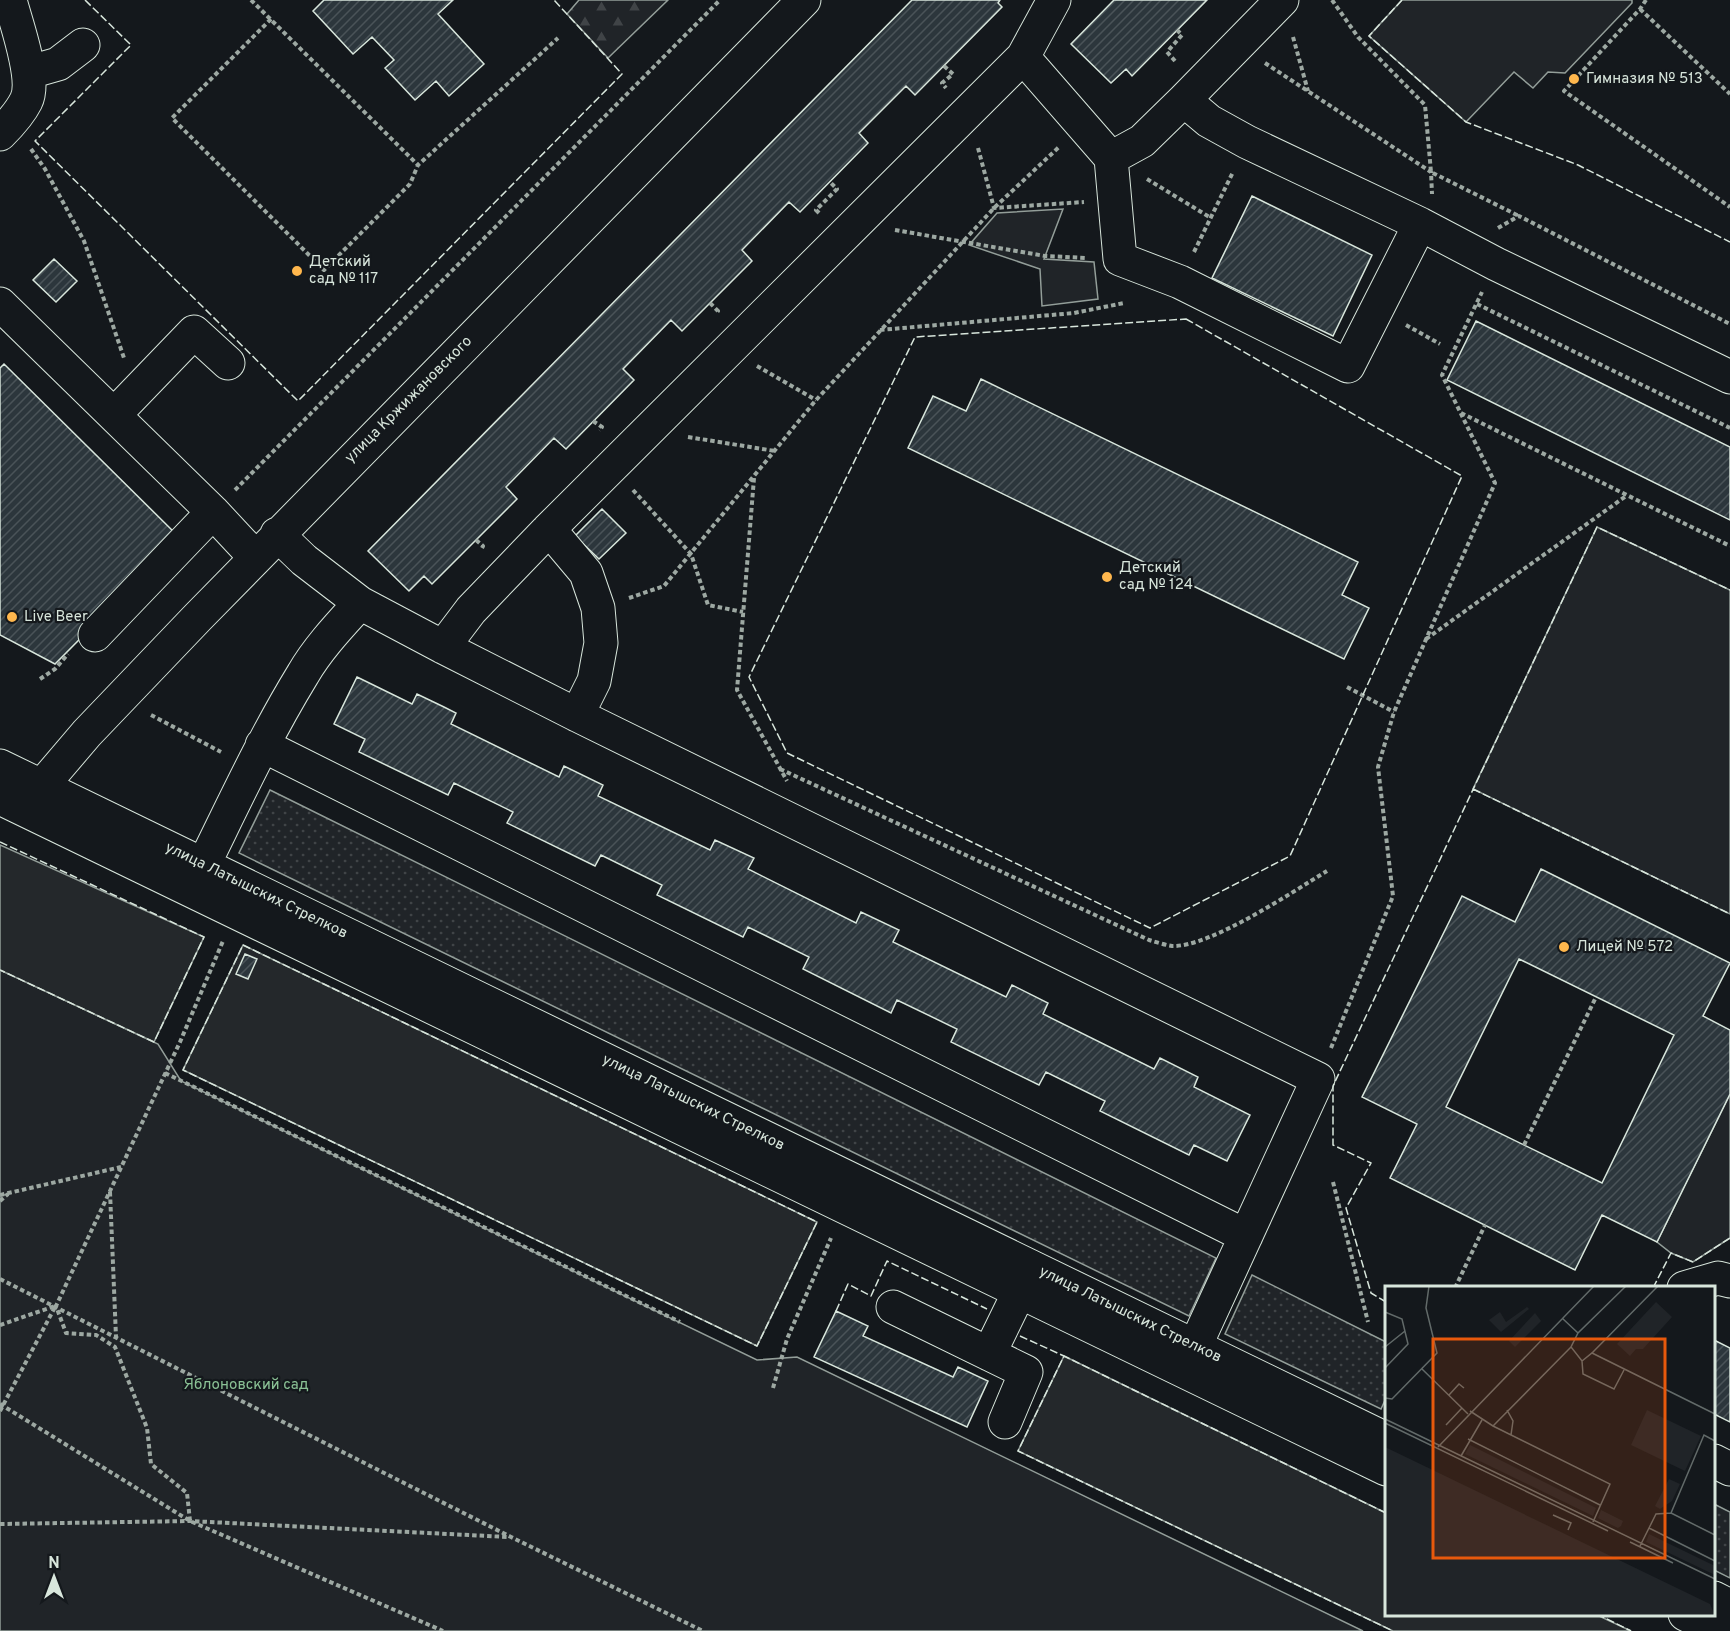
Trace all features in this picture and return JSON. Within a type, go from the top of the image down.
[{"type":"street","points":[[6,128],[28,99],[30,72],[10,0]]},
{"type":"street","name":"улица Кржижановского","points":[[35,800],[87,733],[277,534],[804,0]]},
{"type":"street","points":[[443,647],[471,610],[549,529],[1023,57],[1054,0]]},
{"type":"street","points":[[1111,158],[1142,141],[1282,0]]},
{"type":"street","points":[[30,72],[58,64],[83,45]]},
{"type":"street","points":[[1023,57],[1111,158],[1120,259],[1180,282],[1348,366],[1427,228]]},
{"type":"street","points":[[1184,100],[1209,121],[1247,142],[1730,377]]},
{"type":"street","points":[[0,304],[125,404],[213,512],[255,557]]},
{"type":"street","points":[[125,404],[194,333],[228,363]]},
{"type":"street","points":[[95,635],[213,512]]},
{"type":"street","points":[[549,529],[586,573],[598,608],[601,644],[594,681],[577,715]]},
{"type":"street","points":[[277,534],[304,560],[360,603],[443,647],[1318,1079],[1190,1358]]},
{"type":"street","points":[[203,866],[257,757],[303,673],[333,633],[360,603]]},
{"type":"street","points":[[257,757],[1246,1236]]},
{"type":"street","name":"улица Латышских Стрелков","points":[[0,766],[35,800],[1190,1358],[1385,1438]]},
{"type":"street","name":"улица Латышских Стрелков","points":[[0,798],[35,800],[203,866],[1025,1279]]},
{"type":"street","points":[[1688,1286],[1718,1278],[1730,1281]]},
{"type":"street","points":[[989,1354],[1025,1279]]},
{"type":"street","points":[[893,1307],[1026,1372],[1005,1422]]},
{"type":"street","name":"улица Латышских Стрелков","points":[[1190,1358],[1385,1468]]},
{"type":"street","points":[[1715,1462],[1730,1469]]},
{"type":"street","points":[[1715,1599],[1730,1606]]},
{"type":"street","points":[[1689,1616],[1719,1631]]},
{"type":"path","points":[[251,0],[418,165]]},
{"type":"path","points":[[213,512],[720,0]]},
{"type":"path","points":[[1332,0],[1358,37],[1425,105],[1431,172],[1427,228]]},
{"type":"path","points":[[1646,0],[1564,91],[1730,207]]},
{"type":"path","points":[[1640,9],[1730,94]]},
{"type":"path","points":[[271,19],[172,118],[324,270],[410,184],[418,165],[558,38]]},
{"type":"path","points":[[1167,52],[1182,35],[1177,30]]},
{"type":"path","points":[[1292,34],[1308,92]]},
{"type":"path","points":[[1238,45],[1431,172],[1730,324]]},
{"type":"path","points":[[942,83],[953,74],[944,66]]},
{"type":"path","points":[[969,112],[994,208]]},
{"type":"path","points":[[598,608],[664,586],[816,400],[879,330],[965,242],[994,208],[1082,126]]},
{"type":"path","points":[[6,128],[45,169],[84,242],[125,404]]},
{"type":"path","points":[[1180,282],[1247,142]]},
{"type":"path","points":[[1111,158],[1211,218]]},
{"type":"path","points":[[816,210],[837,189],[830,182]]},
{"type":"path","points":[[994,208],[1114,200]]},
{"type":"path","points":[[1464,248],[1519,216]]},
{"type":"path","points":[[856,224],[1045,256],[1120,259]]},
{"type":"path","points":[[1318,1079],[1393,896],[1378,767],[1395,712],[1495,483],[1442,375],[1496,264]]},
{"type":"path","points":[[710,303],[718,310],[711,318]]},
{"type":"path","points":[[879,330],[1074,313],[1124,303]]},
{"type":"path","points":[[1477,304],[1730,428]]},
{"type":"path","points":[[730,350],[816,400]]},
{"type":"path","points":[[1460,412],[1730,546]]},
{"type":"path","points":[[593,421],[602,427],[595,435]]},
{"type":"path","points":[[648,431],[776,451]]},
{"type":"path","points":[[612,467],[691,554],[708,605],[743,612]]},
{"type":"path","points":[[754,478],[736,690],[812,829]]},
{"type":"path","points":[[1426,639],[1626,496]]},
{"type":"path","points":[[476,540],[483,546],[476,554]]},
{"type":"path","points":[[1347,687],[1395,712]]},
{"type":"path","points":[[151,714],[257,757]]},
{"type":"path","points":[[780,768],[1149,940],[1173,946],[1198,941],[1236,925],[1327,871]]},
{"type":"path","points":[[0,1411],[1,1404],[56,1306],[165,1073],[224,939],[229,945]]},
{"type":"path","points":[[1524,1145],[1596,997]]},
{"type":"path","points":[[165,1073],[680,1323]]},
{"type":"path","points":[[0,1194],[121,1167]]},
{"type":"path","points":[[1333,1182],[1368,1322]]},
{"type":"path","points":[[110,1191],[116,1337]]},
{"type":"path","points":[[0,1201],[11,1192]]},
{"type":"path","points":[[1455,1286],[1485,1225]]},
{"type":"path","points":[[773,1388],[787,1340],[835,1228]]},
{"type":"path","points":[[0,1279],[510,1537],[703,1631]]},
{"type":"path","points":[[0,1325],[56,1306]]},
{"type":"path","points":[[56,1306],[66,1333],[96,1335],[116,1347],[147,1428],[151,1464],[187,1493],[190,1521]]},
{"type":"path","points":[[1,1404],[190,1521],[442,1631]]},
{"type":"path","points":[[0,1524],[190,1521],[510,1537]]},
{"type":"green space","points":[[579,0],[668,0],[608,58],[567,14]]},
{"type":"green space","points":[[1402,0],[1632,0],[1632,3],[1565,73],[1548,72],[1533,88],[1514,72],[1466,122],[1369,36]]},
{"type":"green space","points":[[1063,209],[1044,259],[1094,262],[1098,299],[1042,306],[1040,269],[969,245],[997,213]]},
{"type":"green space","points":[[1597,527],[1730,590],[1730,914],[1473,789]]},
{"type":"green space","points":[[270,790],[1216,1258],[1189,1316],[239,853]]},
{"type":"green space","name":"Яблоновский сад","points":[[0,970],[158,1044],[181,1081],[757,1360],[797,1357],[1363,1631],[0,1631]]},
{"type":"green space","points":[[1730,1094],[1730,1238],[1693,1262],[1671,1253],[1657,1242]]},
{"type":"green space","points":[[1252,1275],[1385,1342],[1385,1400],[1381,1409],[1225,1334]]},
{"type":"green space","points":[[1715,1504],[1730,1512],[1730,1578],[1715,1570]]},
{"type":"shaded area","points":[[0,845],[204,937],[154,1042],[0,970]]},
{"type":"shaded area","points":[[243,945],[817,1222],[757,1346],[183,1070]]},
{"type":"shaded area","points":[[1064,1356],[1385,1513],[1385,1616],[1599,1616],[1631,1631],[1393,1631],[1018,1451]]},
{"type":"building","points":[[324,0],[453,0],[438,14],[484,64],[449,96],[436,81],[415,100],[385,68],[394,60],[372,37],[353,54],[313,11]]},
{"type":"building","points":[[912,0],[1000,0],[998,3],[1002,7],[915,95],[906,86],[859,133],[868,143],[800,212],[789,202],[742,250],[752,261],[682,331],[671,320],[623,369],[634,380],[566,449],[554,438],[506,487],[517,499],[432,584],[424,576],[409,591],[368,551]]},
{"type":"building","points":[[1114,0],[1207,0],[1132,76],[1126,69],[1111,83],[1071,44]]},
{"type":"building","points":[[1252,196],[1372,255],[1333,336],[1212,278]]},
{"type":"building","points":[[54,259],[77,281],[56,302],[33,280]]},
{"type":"building","points":[[1476,321],[1730,447],[1730,520],[1447,380]]},
{"type":"building","points":[[4,364],[180,538],[55,664],[0,635],[0,368]]},
{"type":"building","points":[[981,379],[1358,562],[1342,595],[1369,608],[1344,659],[908,448],[933,396],[966,411]]},
{"type":"building","points":[[602,509],[626,533],[599,559],[575,536]]},
{"type":"building","points":[[357,677],[412,704],[417,694],[444,707],[456,713],[451,724],[559,777],[564,766],[603,785],[598,796],[710,850],[715,840],[754,858],[748,869],[856,923],[861,912],[899,930],[893,942],[1006,997],[1012,985],[1048,1003],[1043,1014],[1154,1069],[1160,1058],[1198,1077],[1194,1087],[1250,1115],[1227,1161],[1194,1145],[1189,1155],[1100,1111],[1105,1101],[1046,1072],[1039,1085],[951,1042],[957,1029],[897,1000],[891,1013],[803,969],[809,957],[748,927],[743,937],[657,895],[662,885],[601,855],[595,866],[507,823],[513,812],[454,783],[448,795],[359,752],[365,739],[334,724]]},
{"type":"building","points":[[1541,869],[1730,963],[1703,1016],[1730,1030],[1730,1094],[1657,1242],[1602,1215],[1575,1270],[1390,1178],[1417,1124],[1362,1097],[1462,896],[1515,922]],"holes":[[[1519,959],[1674,1035],[1602,1183],[1446,1107]]]},
{"type":"building","points":[[245,954],[257,959],[248,979],[236,974]]},
{"type":"building","points":[[836,1311],[868,1326],[863,1336],[953,1377],[958,1367],[988,1381],[967,1427],[814,1357]]},
{"type":"building","points":[[1715,1340],[1730,1348],[1730,1422],[1715,1414]]},
{"type":"fence","points":[[85,0],[131,45],[35,141],[298,401],[622,74],[554,0]]},
{"type":"fence","points":[[1402,0],[1369,36],[1466,122],[1578,165],[1730,242]]},
{"type":"fence","points":[[1186,319],[1462,476],[1290,856],[1150,928],[787,753],[749,677],[915,337],[1186,319]]},
{"type":"fence","points":[[1385,1301],[1371,1293],[1346,1208],[1371,1163],[1333,1145],[1333,1086],[1597,527],[1730,590]]},
{"type":"fence","points":[[1473,789],[1730,914]]},
{"type":"fence","points":[[0,842],[204,937],[154,1042],[0,970]]},
{"type":"fence","points":[[243,945],[817,1222],[757,1346],[183,1070],[243,945]]},
{"type":"fence","points":[[1654,1286],[1671,1253],[1693,1262],[1730,1238]]},
{"type":"fence","points":[[836,1311],[848,1284],[871,1296],[887,1261],[987,1309]]},
{"type":"fence","points":[[1020,1336],[1064,1356]]},
{"type":"fence","points":[[1385,1513],[1064,1356],[1018,1451],[1393,1631]]},
{"type":"fence","points":[[1601,1616],[1631,1631]]},
{"type":"place","name":"Гимназия № 513","points":[[1574,79]]},
{"type":"place","name":"Детский сад № 117","points":[[297,271]]},
{"type":"place","name":"Детский сад № 124","points":[[1107,577]]},
{"type":"place","name":"Live Beer","points":[[12,617]]},
{"type":"place","name":"Лицей № 572","points":[[1564,947]]}]
